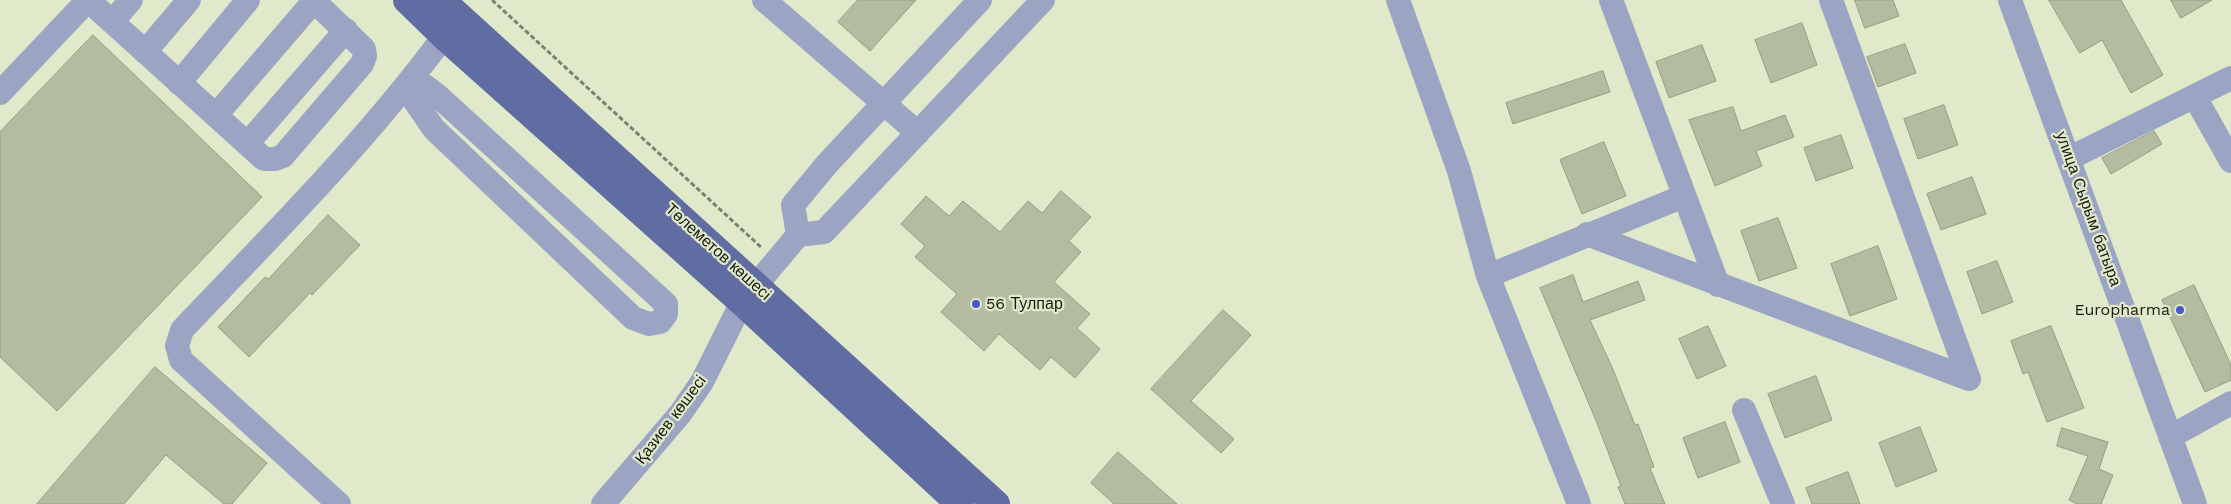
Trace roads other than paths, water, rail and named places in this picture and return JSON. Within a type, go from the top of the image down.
[{"type":"main road","name":"Төлеметов көшесі","points":[[407,0],[444,36],[996,504]]},
{"type":"main road","name":"Төлеметов көшесі","points":[[441,0],[748,294],[960,504]]},
{"type":"street","points":[[0,93],[88,0],[264,159],[274,159],[283,156],[362,64],[364,49],[323,3],[216,115]]},
{"type":"street","points":[[112,22],[131,0]]},
{"type":"street","points":[[145,52],[189,0]]},
{"type":"street","points":[[179,83],[248,0]]},
{"type":"street","points":[[764,0],[918,133]]},
{"type":"street","points":[[980,0],[827,164],[793,205],[798,235],[824,232],[1043,0]]},
{"type":"street","points":[[1398,0],[1459,171],[1488,276],[1579,504]]},
{"type":"street","points":[[1611,0],[1718,285]]},
{"type":"street","points":[[1587,234],[1969,379],[1831,0]]},
{"type":"street","name":"улица Сырым батыра","points":[[2010,0],[2070,158],[2195,504]]},
{"type":"street","points":[[247,144],[346,30]]},
{"type":"street","points":[[339,504],[181,360],[177,346],[182,330],[314,190],[411,81],[444,36]]},
{"type":"street","points":[[2070,158],[2231,78]]},
{"type":"street","points":[[411,81],[425,86],[437,95],[666,304],[666,314],[660,322],[648,324],[633,318],[434,129],[412,97],[411,81]]},
{"type":"street","points":[[2195,97],[2231,161]]},
{"type":"street","points":[[1488,276],[1684,196]]},
{"type":"street","name":"Қазиев көшесі","points":[[603,504],[680,414],[702,382],[748,294],[798,235]]},
{"type":"street","points":[[2170,437],[2231,404]]},
{"type":"street","points":[[1744,410],[1783,504]]},
{"type":"place","name":"56 Тулпар","points":[[976,304]]},
{"type":"place","name":"Europharma","points":[[2180,310]]}]
